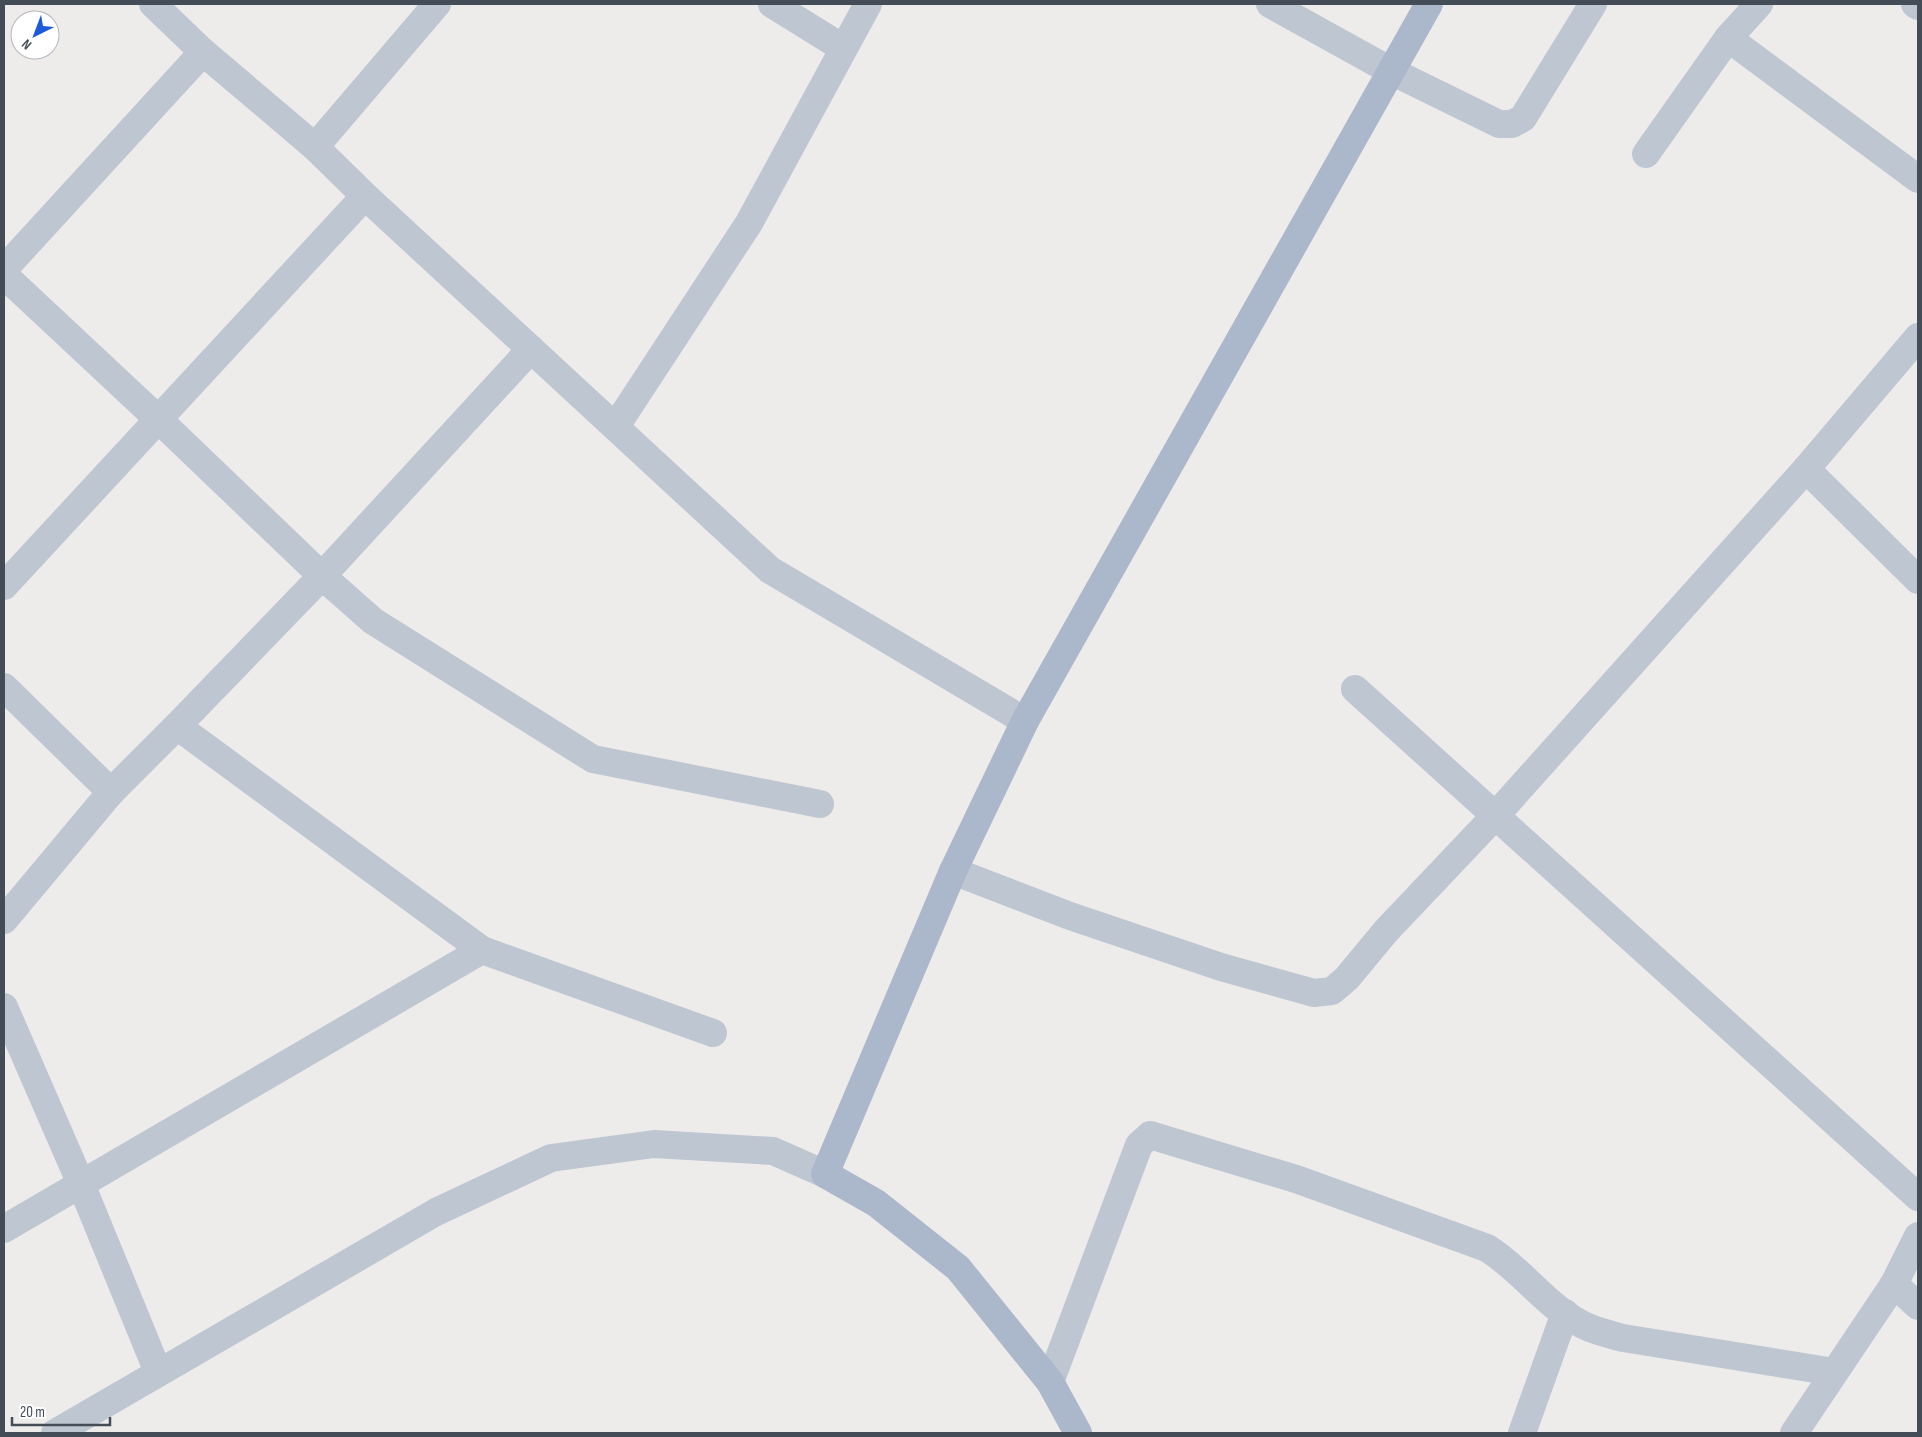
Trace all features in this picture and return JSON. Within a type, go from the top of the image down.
[{"type":"main road","points":[[1078,1433],[1050,1382],[958,1268],[876,1203],[825,1174],[953,871],[1025,721],[1429,4]]},
{"type":"street","points":[[153,4],[203,52],[315,147],[365,196],[770,570],[1025,721]]},
{"type":"street","points":[[315,147],[437,4]]},
{"type":"street","points":[[772,4],[843,48]]},
{"type":"street","points":[[616,426],[749,223],[868,4]]},
{"type":"street","points":[[1278,6],[1391,71],[1499,124],[1512,124],[1523,118],[1593,4]]},
{"type":"street","points":[[1646,154],[1728,38],[1759,4]]},
{"type":"street","points":[[1728,38],[1918,179]]},
{"type":"street","points":[[4,270],[203,52]]},
{"type":"street","points":[[4,586],[365,196]]},
{"type":"street","points":[[4,275],[373,622],[593,759],[820,804]]},
{"type":"street","points":[[953,871],[1070,916],[1221,967],[1314,993],[1332,990],[1347,978],[1386,931],[1495,816],[1806,469],[1918,337]]},
{"type":"street","points":[[4,920],[111,792],[322,576],[531,349]]},
{"type":"street","points":[[1806,469],[1918,580]]},
{"type":"street","points":[[4,687],[111,792]]},
{"type":"street","points":[[1355,689],[1918,1198]]},
{"type":"street","points":[[177,726],[482,950],[713,1033]]},
{"type":"street","points":[[4,1229],[482,950]]},
{"type":"street","points":[[4,1007],[81,1184],[158,1372]]},
{"type":"street","points":[[1050,1382],[1139,1145],[1150,1135],[1296,1179],[1487,1248],[1504,1258],[1565,1313],[1589,1328],[1623,1338],[1834,1372]]},
{"type":"street","points":[[55,1433],[436,1212],[551,1158],[654,1144],[674,1145],[773,1151],[825,1174]]},
{"type":"street","points":[[1794,1433],[1894,1284],[1918,1236]]},
{"type":"street","points":[[1894,1284],[1918,1306]]},
{"type":"street","points":[[1522,1433],[1565,1313]]}]
